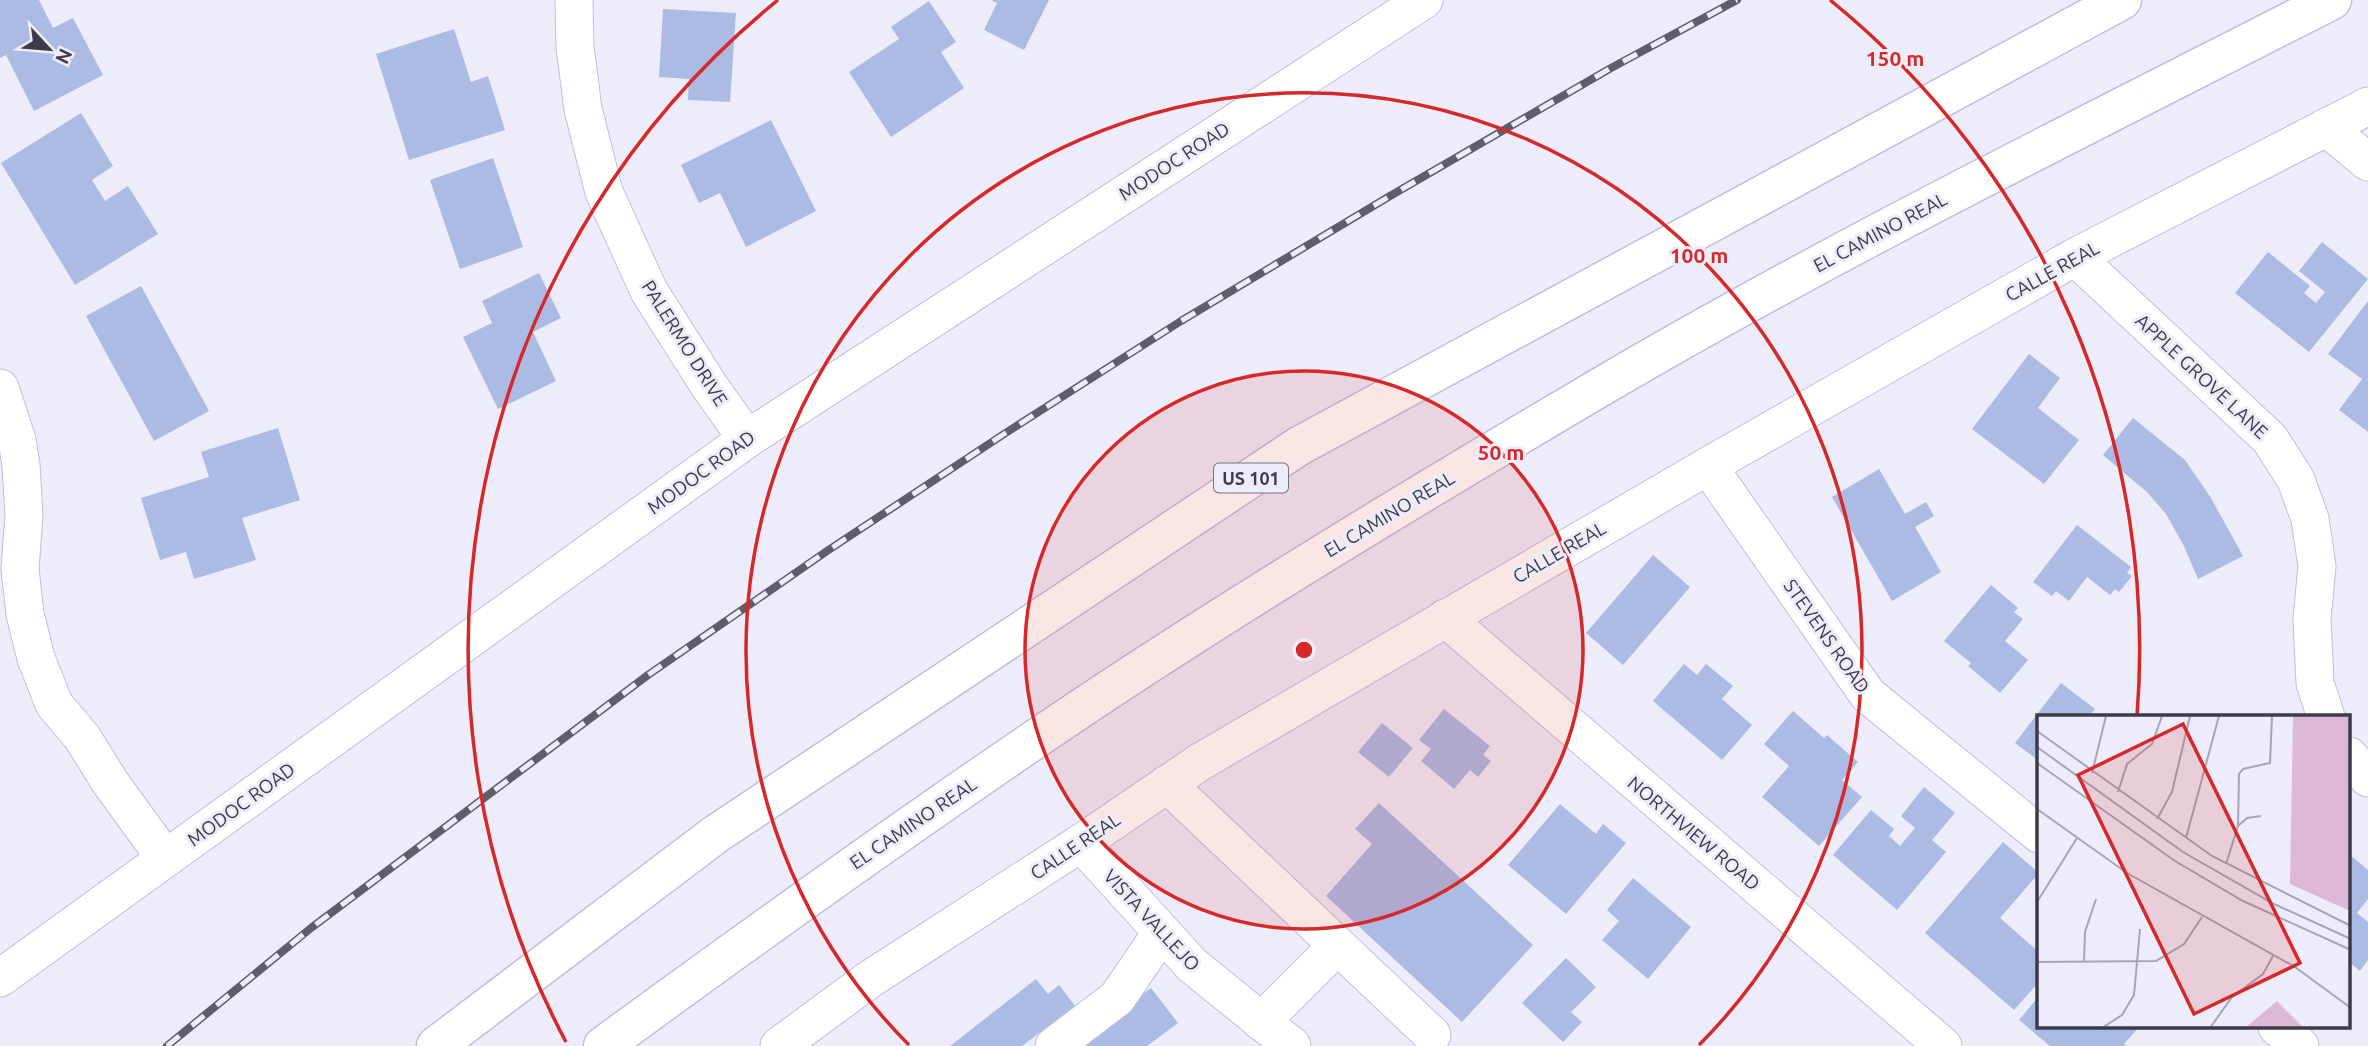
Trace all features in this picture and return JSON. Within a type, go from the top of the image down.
[{"type":"highway","name":"US 101","points":[[436,1046],[716,834],[1299,446],[2122,0]]},
{"type":"highway","name":"EL CAMINO REAL","points":[[603,1046],[822,886],[1056,726],[1340,543],[1607,383],[1879,231],[2332,0]]},
{"type":"street","name":"PALERMO DRIVE","points":[[574,0],[575,47],[583,109],[604,192],[649,291],[710,387],[747,439]]},
{"type":"street","name":"MODOC ROAD","points":[[0,978],[747,439],[1424,0]]},
{"type":"street","name":"CALLE REAL","points":[[779,1046],[870,979],[1081,843],[1200,762],[1708,466],[2076,257],[2368,106]]},
{"type":"street","points":[[2326,127],[2368,162]]},
{"type":"street","name":"APPLE GROVE LANE","points":[[2076,257],[2270,439],[2296,480],[2311,519],[2317,566],[2312,619],[2315,682],[2325,715]]},
{"type":"street","points":[[0,388],[17,440],[24,515],[20,569],[25,614],[36,658],[54,704],[82,737],[110,782],[165,858]]},
{"type":"street","name":"STEVENS ROAD","points":[[1708,466],[1868,695],[2037,832]]},
{"type":"street","name":"NORTHVIEW ROAD","points":[[1445,618],[1943,1046]]},
{"type":"street","points":[[2350,757],[2368,778]]},
{"type":"street","points":[[1167,784],[1336,947],[1432,1035]]},
{"type":"street","name":"VISTA VALLEJO","points":[[1081,843],[1192,965],[1292,1046]]},
{"type":"street","points":[[1054,1046],[1117,998],[1162,932]]},
{"type":"street","points":[[1262,1021],[1336,947]]},
{"type":"street","points":[[2278,1028],[2300,1046]]},
{"type":"building","points":[[0,0],[39,0],[53,28],[73,18],[103,75],[34,111],[6,55],[0,58]]},
{"type":"building","points":[[991,0],[1049,0],[1024,50],[984,30],[997,3]]},
{"type":"building","points":[[929,1],[956,42],[941,52],[964,88],[891,137],[849,72],[899,39],[891,27]]},
{"type":"building","points":[[663,9],[736,13],[730,102],[688,100],[689,79],[659,77]]},
{"type":"building","points":[[454,29],[471,82],[488,76],[505,130],[409,160],[376,54]]},
{"type":"building","points":[[81,113],[113,166],[92,180],[105,201],[128,186],[158,234],[75,285],[1,163]]},
{"type":"building","points":[[771,120],[816,211],[746,247],[720,193],[699,203],[681,165]]},
{"type":"building","points":[[493,158],[523,247],[460,269],[430,180]]},
{"type":"building","points":[[2322,242],[2368,279],[2309,352],[2235,293],[2268,252],[2310,286],[2304,293],[2316,303],[2325,292],[2299,271]]},
{"type":"building","points":[[539,273],[561,318],[533,332],[556,381],[498,409],[463,337],[492,323],[482,301]]},
{"type":"building","points":[[141,286],[209,411],[154,441],[86,316]]},
{"type":"building","points":[[2368,301],[2368,432],[2339,410],[2362,379],[2328,354]]},
{"type":"building","points":[[2029,354],[2060,378],[2038,408],[2079,440],[2044,484],[1972,429]]},
{"type":"building","points":[[2133,418],[2185,460],[2211,498],[2243,556],[2198,579],[2166,514],[2147,492],[2103,455]]},
{"type":"building","points":[[278,428],[300,500],[242,518],[256,560],[194,579],[186,552],[160,560],[141,498],[209,477],[201,452]]},
{"type":"building","points":[[1879,469],[1905,514],[1926,502],[1934,516],[1915,527],[1941,572],[1892,601],[1832,497]]},
{"type":"building","points":[[2077,525],[2131,567],[2127,573],[2132,576],[2119,592],[2115,589],[2110,595],[2087,577],[2069,601],[2056,591],[2052,596],[2033,582]]},
{"type":"building","points":[[1653,555],[1690,587],[1623,665],[1586,633]]},
{"type":"building","points":[[1991,585],[2018,608],[2014,612],[2023,619],[2005,641],[2028,660],[2000,693],[1968,666],[1971,663],[1944,641]]},
{"type":"building","points":[[1684,664],[1697,675],[1706,664],[1733,686],[1722,699],[1752,725],[1722,760],[1653,701]]},
{"type":"building","points":[[2061,683],[2095,709],[2090,715],[2037,715],[2037,760],[2015,743]]},
{"type":"building","points":[[1444,709],[1490,746],[1483,755],[1491,761],[1478,777],[1470,770],[1454,789],[1421,761],[1431,749],[1419,740]]},
{"type":"building","points":[[1793,711],[1824,738],[1827,735],[1858,762],[1842,780],[1862,797],[1819,846],[1762,797],[1789,766],[1764,744]]},
{"type":"building","points":[[1382,723],[1413,748],[1389,777],[1358,752]]},
{"type":"building","points":[[1924,787],[1955,813],[1932,840],[1946,852],[1897,910],[1833,855],[1871,810],[1894,829],[1889,836],[1900,846],[1915,828],[1901,816]]},
{"type":"building","points":[[1379,803],[1533,945],[1462,1022],[1326,896],[1372,844],[1355,829]]},
{"type":"building","points":[[1560,804],[1596,834],[1603,824],[1626,843],[1566,914],[1508,865]]},
{"type":"building","points":[[2003,842],[2037,871],[2037,875],[2000,918],[2037,950],[2037,984],[2014,1010],[1925,933]]},
{"type":"building","points":[[2350,855],[2368,870],[2368,899],[2357,913],[2368,922],[2368,960],[2360,971],[2350,963]]},
{"type":"building","points":[[1633,878],[1691,927],[1648,979],[1602,940],[1619,921],[1607,910]]},
{"type":"building","points":[[1566,958],[1596,987],[1571,1012],[1582,1022],[1563,1042],[1522,1003]]},
{"type":"building","points":[[1036,979],[1048,994],[1059,985],[1075,1006],[1022,1046],[950,1046]]},
{"type":"building","points":[[1151,988],[1178,1023],[1147,1046],[1073,1046]]},
{"type":"building","points":[[2037,998],[2037,1028],[2138,1028],[2124,1044],[2126,1046],[2050,1046],[2019,1020]]},
{"type":"railway","points":[[167,1046],[311,928],[648,675],[827,551],[1181,321],[1611,68],[1737,0]]}]
